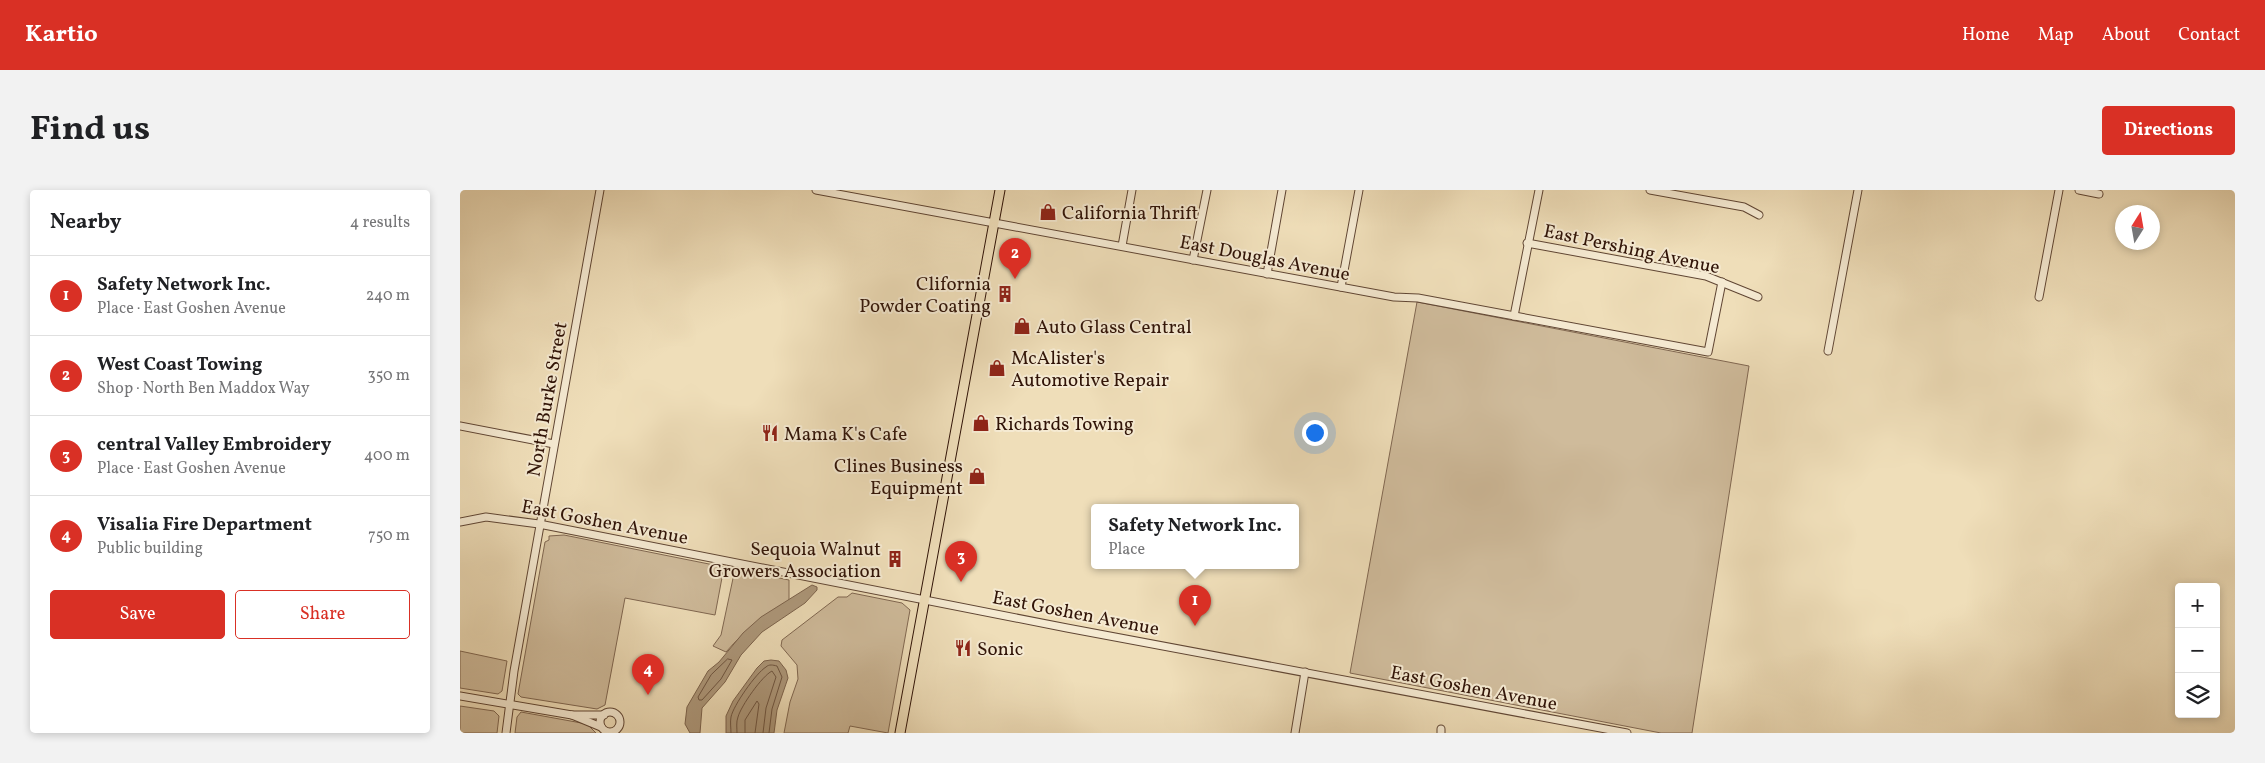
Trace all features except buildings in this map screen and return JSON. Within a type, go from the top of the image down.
[{"type":"main road","points":[[900,733],[1000,190]]},
{"type":"street","name":"North Burke Street","points":[[506,733],[509,704],[539,524],[600,190]]},
{"type":"street","name":"East Douglas Avenue","points":[[816,190],[1394,298],[1418,298],[1708,352],[1722,282]]},
{"type":"street","points":[[1122,246],[1132,190]]},
{"type":"street","points":[[1194,260],[1207,190]]},
{"type":"street","points":[[1267,274],[1282,190]]},
{"type":"street","points":[[1341,287],[1359,190]]},
{"type":"street","points":[[1514,316],[1539,190]]},
{"type":"street","points":[[1650,190],[1744,207],[1759,215]]},
{"type":"street","points":[[1828,350],[1858,190]]},
{"type":"street","points":[[2039,297],[2060,190]]},
{"type":"street","points":[[2079,190],[2099,194]]},
{"type":"street","name":"East Pershing Avenue","points":[[1527,243],[1706,276],[1758,297]]},
{"type":"street","points":[[460,426],[554,444]]},
{"type":"street","name":"East Goshen Avenue","points":[[460,522],[486,517],[539,524],[1627,733]]},
{"type":"street","points":[[1295,733],[1306,672]]},
{"type":"street","points":[[460,696],[572,715],[604,715]]},
{"type":"street","points":[[572,715],[611,732],[619,725],[619,718],[609,712],[600,719],[601,727]]},
{"type":"shaded area","points":[[1417,302],[1749,366],[1692,733],[1661,733],[1350,673]]},
{"type":"shaded area","points":[[564,535],[724,567],[715,615],[625,598],[605,705],[597,709],[521,697],[518,694],[545,542],[549,540],[549,536]]},
{"type":"shaded area","points":[[735,569],[789,580],[789,601],[755,624],[726,652],[713,646],[721,635]]},
{"type":"shaded area","points":[[852,593],[902,603],[910,610],[888,733],[850,726],[848,733],[784,733],[790,702],[798,679],[797,665],[781,646],[782,640],[838,597],[847,597]]},
{"type":"shaded area","points":[[460,651],[507,661],[502,691],[498,694],[460,688]]},
{"type":"shaded area","points":[[460,706],[494,711],[499,716],[497,733],[460,733]]},
{"type":"shaded area","points":[[521,712],[587,724],[596,733],[515,733],[517,717]]},
{"type":"water","points":[[812,585],[817,587],[817,590],[805,603],[762,632],[741,655],[725,682],[702,708],[700,733],[690,733],[685,724],[687,707],[708,671],[719,662],[743,633],[761,617]]},
{"type":"water","points":[[764,661],[779,661],[786,670],[788,678],[777,710],[774,733],[726,733],[726,716],[733,701],[757,668]]},
{"type":"place","name":"California Thrift","points":[[1048,212]]},
{"type":"place","name":"West Coast Towing","points":[[1015,279]]},
{"type":"place","name":"Clifornia Powder Coating","points":[[1005,294]]},
{"type":"place","name":"Auto Glass Central","points":[[1022,326]]},
{"type":"place","name":"McAlister's Automotive Repair","points":[[997,368]]},
{"type":"place","name":"Richards Towing","points":[[981,423]]},
{"type":"place","name":"Mama K's Cafe","points":[[770,433]]},
{"type":"place","name":"Clines Business Equipment","points":[[977,476]]},
{"type":"place","name":"Sequoia Walnut Growers Association","points":[[895,559]]},
{"type":"place","name":"central Valley Embroidery","points":[[961,582]]},
{"type":"place","name":"Safety Network Inc.","points":[[1195,626]]},
{"type":"place","name":"Sonic","points":[[963,648]]},
{"type":"place","name":"Visalia Fire Department","points":[[648,695]]}]
